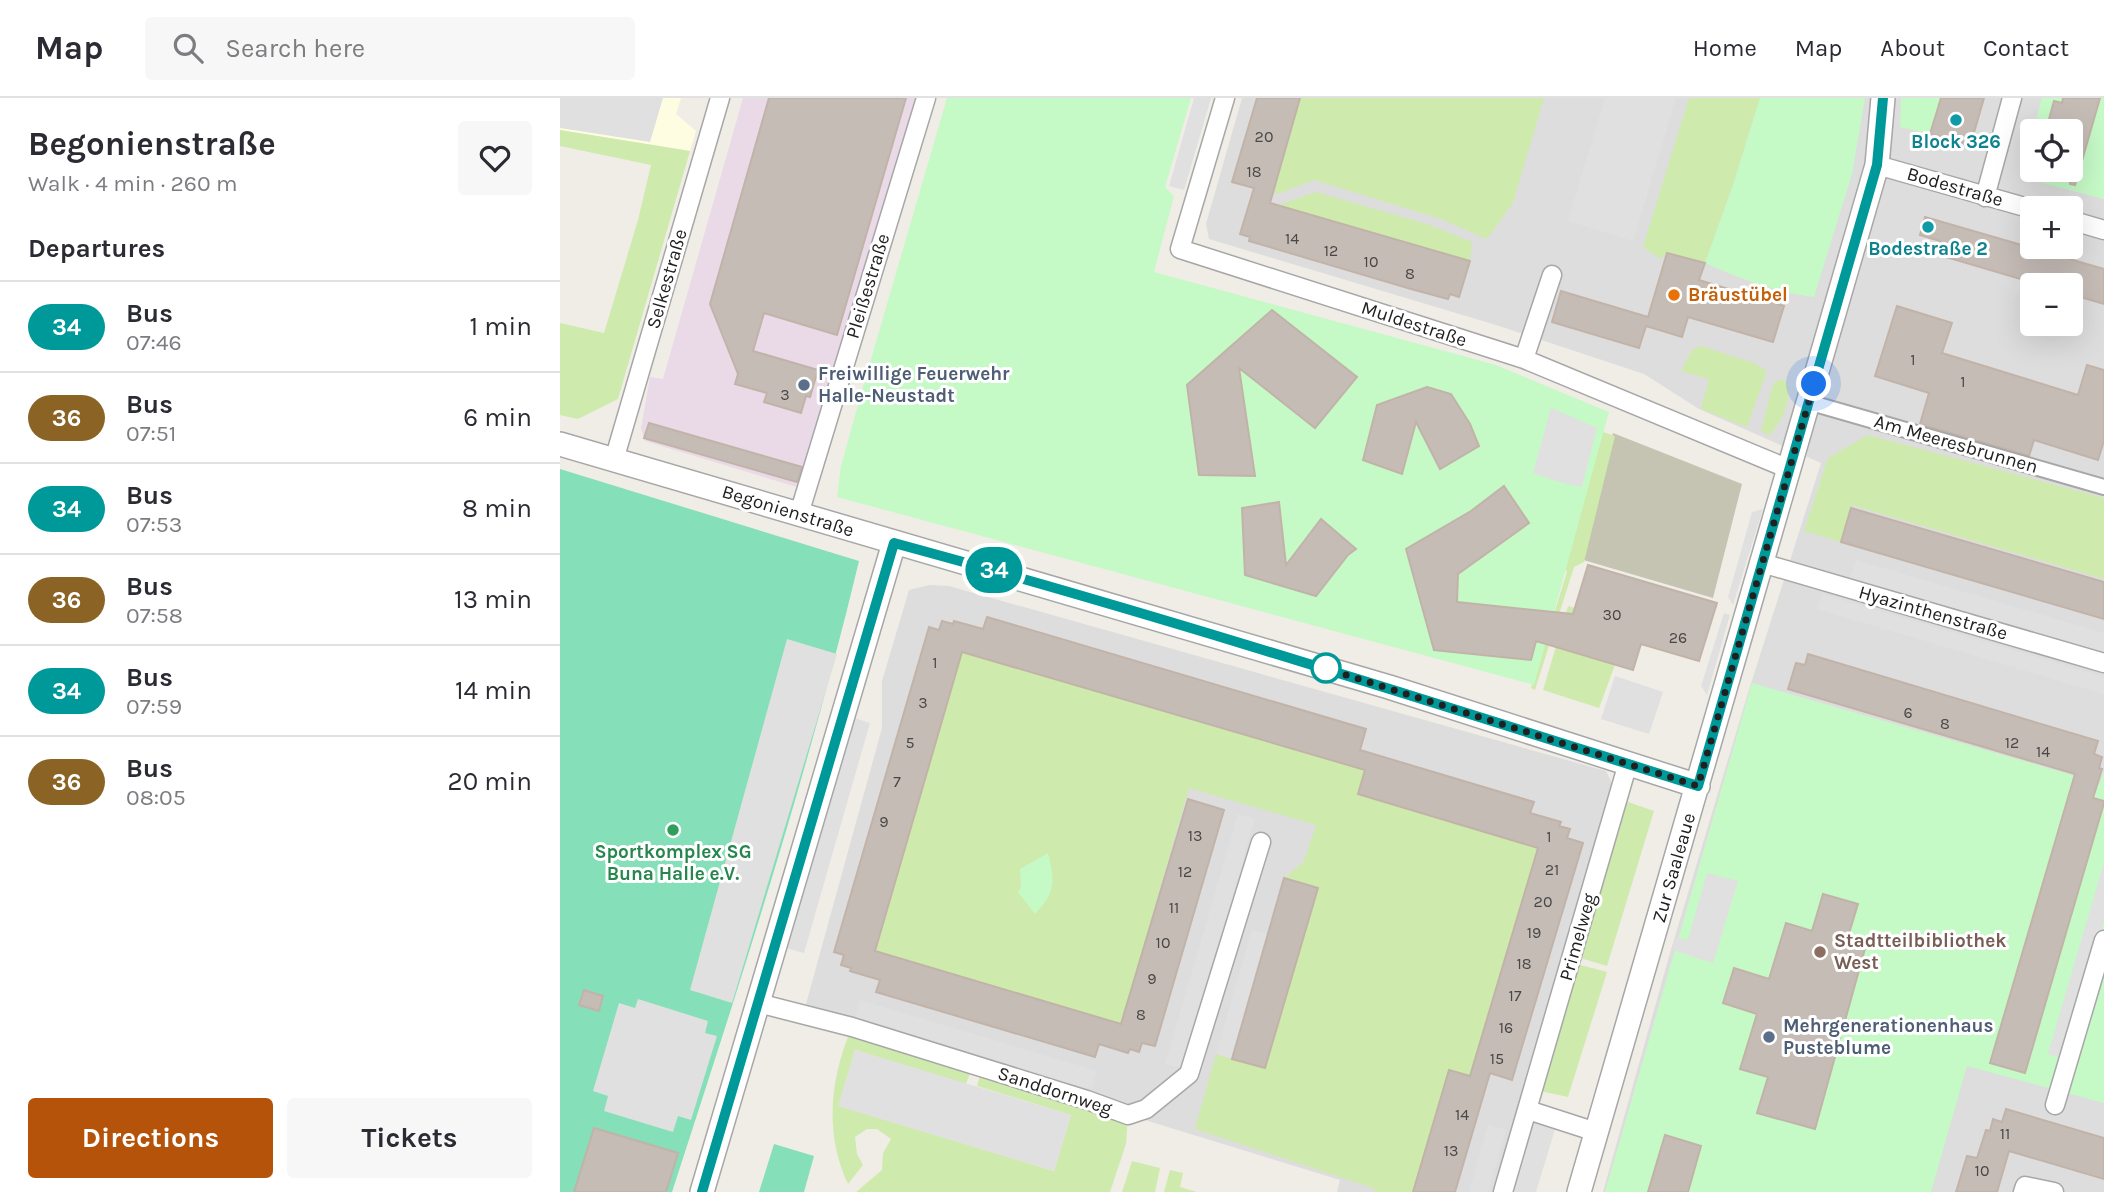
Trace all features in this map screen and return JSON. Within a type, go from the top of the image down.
[{"type":"street","name":"Selkestraße","points":[[614,460],[720,98]]},
{"type":"street","name":"Pleißestraße","points":[[799,514],[926,98]]},
{"type":"street","name":"Muldestraße","points":[[1225,98],[1180,249],[1524,359],[1789,469]]},
{"type":"street","name":"Zur Saaleaue","points":[[1579,1192],[1877,165],[1883,98]]},
{"type":"street","points":[[1985,197],[2012,98]]},
{"type":"street","name":"Bodestraße","points":[[1877,165],[2020,206]]},
{"type":"street","points":[[2083,224],[2104,230]]},
{"type":"street","points":[[1524,359],[1552,275]]},
{"type":"street","name":"Am Meeresbrunnen","points":[[1808,402],[2104,487]]},
{"type":"street","name":"Begonienstraße","points":[[560,444],[1389,687],[1698,786]]},
{"type":"street","points":[[702,1192],[894,543]]},
{"type":"street","name":"Hyazinthenstraße","points":[[1762,563],[2104,663]]},
{"type":"street","name":"Primelweg","points":[[1503,1192],[1628,763]]},
{"type":"street","name":"Sanddornweg","points":[[758,1003],[852,1027],[1128,1115],[1146,1109],[1189,1074],[1261,842]]},
{"type":"street","points":[[2055,1105],[2104,940]]},
{"type":"street","points":[[1528,1110],[1597,1132]]},
{"type":"street","points":[[2023,1192],[2025,1186],[2054,1192]]},
{"type":"shaded area","points":[[560,98],[681,98],[676,114],[696,131],[690,151],[560,130]]},
{"type":"shaded area","points":[[560,98],[663,98],[650,142],[560,128]]},
{"type":"shaded area","points":[[743,98],[917,98],[797,487],[645,441],[641,428],[650,377],[663,379]]},
{"type":"shaded area","points":[[1194,98],[1211,98],[1184,190],[1169,186]]},
{"type":"shaded area","points":[[1242,98],[2104,98],[2104,1192],[1603,1192],[1670,953],[1821,463],[1699,409],[1644,374],[1496,325],[1209,239],[1206,224]]},
{"type":"shaded area","points":[[1605,98],[1676,98],[1633,241],[1568,221]]},
{"type":"shaded area","points":[[1551,408],[1597,428],[1582,487],[1533,473]]},
{"type":"shaded area","points":[[1613,433],[1742,484],[1713,598],[1580,559]]},
{"type":"shaded area","points":[[1763,509],[1733,605],[1728,597],[1752,512]]},
{"type":"shaded area","points":[[1856,560],[2104,633],[2104,653],[1850,578]]},
{"type":"shaded area","points":[[929,585],[949,586],[1606,771],[1611,781],[1611,793],[1503,1192],[1337,1192],[1340,1180],[803,1015],[882,728],[882,681],[909,590]]},
{"type":"shaded area","points":[[1822,594],[2104,677],[2104,694],[1817,609]]},
{"type":"shaded area","points":[[1724,613],[1730,615],[1707,695],[1701,686]]},
{"type":"shaded area","points":[[787,639],[837,654],[732,1003],[690,990]]},
{"type":"shaded area","points":[[1615,676],[1663,692],[1649,734],[1601,719]]},
{"type":"shaded area","points":[[852,717],[870,723],[804,953],[786,948]]},
{"type":"shaded area","points":[[1238,814],[1255,819],[1181,1068],[1165,1064]]},
{"type":"shaded area","points":[[2104,862],[2104,921],[2064,1059],[2048,1054]]},
{"type":"shaded area","points":[[1707,873],[1738,881],[1713,963],[1672,950],[1676,938],[1688,940]]},
{"type":"shaded area","points":[[1252,930],[1267,934],[1232,1059],[1216,1054]]},
{"type":"shaded area","points":[[638,999],[708,1021],[705,1033],[717,1036],[691,1120],[678,1116],[673,1132],[604,1111],[608,1096],[593,1091],[619,1003],[635,1008]]},
{"type":"shaded area","points":[[860,1000],[1097,1071],[1091,1090],[855,1019]]},
{"type":"shaded area","points":[[855,1050],[1071,1115],[1054,1171],[838,1106]]},
{"type":"shaded area","points":[[1532,1119],[1556,1126],[1536,1192],[1510,1192]]},
{"type":"shaded area","points":[[1488,1125],[1506,1130],[1488,1192],[1469,1192]]},
{"type":"green space","points":[[947,98],[1191,98],[1165,187],[1174,196],[1154,272],[1496,365],[1609,412],[1534,685],[837,497],[841,466]]},
{"type":"green space","points":[[1300,98],[1544,98],[1513,203],[1487,239],[1441,219],[1314,180],[1277,194],[1271,191]]},
{"type":"green space","points":[[1689,98],[1760,98],[1705,263],[1667,253],[1660,259],[1643,247]]},
{"type":"green space","points":[[1760,98],[1865,98],[1852,174],[1814,297],[1758,284],[1705,263]]},
{"type":"green space","points":[[1901,98],[1941,98],[1930,134],[1900,127]]},
{"type":"green space","points":[[2042,98],[2104,98],[2104,199],[2039,182],[2083,182],[2083,119],[2036,119]]},
{"type":"green space","points":[[560,130],[690,151],[618,399],[578,419],[560,415],[560,323],[604,333],[638,220],[651,165],[560,146]]},
{"type":"green space","points":[[1316,192],[1430,225],[1472,242],[1470,261],[1279,205]]},
{"type":"green space","points":[[1701,346],[1754,363],[1767,371],[1747,427],[1701,409],[1709,379],[1681,371],[1692,350]]},
{"type":"green space","points":[[1785,380],[1788,393],[1785,409],[1774,431],[1769,435],[1761,431],[1772,387],[1776,381]]},
{"type":"green space","points":[[1597,430],[1615,436],[1584,562],[1574,567],[1535,690],[1531,688],[1567,572],[1552,547]]},
{"type":"green space","points":[[1868,435],[2104,498],[2104,579],[1852,505],[1841,542],[1804,531],[1828,458]]},
{"type":"green space","name":"Sportkomplex SG Buna Halle e.V.","points":[[560,469],[859,561],[795,799],[748,957],[672,1192],[560,1192]]},
{"type":"green space","points":[[1568,606],[1575,608],[1563,649],[1615,665],[1599,708],[1543,690]]},
{"type":"green space","points":[[966,638],[976,656],[1354,767],[1356,765],[1366,768],[1359,794],[1521,843],[1543,831],[1470,1076],[1449,1070],[1413,1192],[1373,1192],[1376,1189],[1195,1129],[1216,1054],[1265,1068],[1318,888],[1284,878],[1304,861],[1316,825],[1189,788],[1118,1035],[1106,1019],[888,955],[871,963]]},
{"type":"green space","points":[[1752,683],[2100,783],[2104,771],[2104,1103],[1967,1066],[1931,1192],[1605,1192]]},
{"type":"green space","points":[[1625,801],[1654,811],[1607,966],[1580,958]]},
{"type":"green space","points":[[1048,853],[1052,886],[1047,899],[1035,914],[1018,892],[1021,887],[1020,869]]},
{"type":"green space","points":[[1577,964],[1607,972],[1568,1097],[1540,1091]]},
{"type":"green space","points":[[852,1027],[973,1065],[966,1084],[855,1050],[839,1106],[1054,1171],[1071,1115],[977,1086],[982,1068],[1128,1115],[1126,1144],[1110,1192],[856,1192],[882,1170],[883,1153],[891,1139],[877,1129],[867,1129],[855,1137],[857,1154],[863,1165],[848,1184],[835,1145],[833,1105],[839,1066]]},
{"type":"green space","points":[[774,1144],[814,1156],[804,1192],[759,1192]]},
{"type":"green space","points":[[1132,1161],[1160,1168],[1155,1192],[1122,1192]]},
{"type":"green space","points":[[1170,1170],[1183,1173],[1180,1187],[1197,1192],[1164,1192]]},
{"type":"building","points":[[769,98],[906,98],[837,335],[764,313],[753,351],[818,370],[810,397],[806,396],[801,413],[764,402],[767,393],[735,384],[738,374],[710,304]]},
{"type":"building","points":[[1257,98],[1300,98],[1270,203],[1470,261],[1459,297],[1450,294],[1448,299],[1411,289],[1249,241],[1250,237],[1240,234],[1254,188],[1232,182]]},
{"type":"building","name":"Block 326","points":[[1941,98],[1984,98],[1973,136],[1969,134],[1966,144],[1930,134]]},
{"type":"building","points":[[2063,98],[2100,98],[2083,157],[2083,119],[2049,119],[2054,101],[2062,103]]},
{"type":"building","points":[[1925,217],[2020,245],[2020,259],[2070,259],[2104,269],[2104,304],[2083,298],[2083,273],[2020,273],[2020,279],[1936,254],[1940,241],[1920,235]]},
{"type":"building","points":[[1667,253],[1705,263],[1699,280],[1784,306],[1773,342],[1688,317],[1682,337],[1646,326],[1639,348],[1552,322],[1561,291],[1648,317]]},
{"type":"building","points":[[1897,306],[1952,323],[1942,353],[2078,395],[2087,365],[2104,370],[2104,441],[2098,460],[2034,440],[2029,456],[1920,424],[1929,393],[1875,376]]},
{"type":"building","points":[[1272,310],[1357,377],[1315,428],[1239,368],[1255,476],[1199,475],[1187,385]]},
{"type":"building","points":[[1427,387],[1451,394],[1470,424],[1479,446],[1440,469],[1416,422],[1402,474],[1363,460],[1377,405]]},
{"type":"building","points":[[649,423],[802,467],[797,482],[644,438]]},
{"type":"building","points":[[1504,486],[1529,523],[1458,574],[1457,602],[1573,614],[1588,565],[1717,603],[1699,661],[1641,644],[1633,670],[1536,641],[1531,660],[1434,650],[1406,549],[1471,511]]},
{"type":"building","points":[[1279,502],[1286,565],[1321,519],[1356,549],[1348,555],[1316,596],[1245,575],[1242,508]]},
{"type":"building","points":[[1851,508],[2104,582],[2104,619],[1841,542]]},
{"type":"building","points":[[987,617],[1366,729],[1360,750],[1534,802],[1530,813],[1561,822],[1559,826],[1570,829],[1567,838],[1583,843],[1512,1080],[1490,1073],[1455,1192],[1413,1192],[1449,1070],[1470,1076],[1538,848],[1358,794],[1365,770],[962,652],[875,951],[1121,1024],[1188,799],[1224,810],[1155,1046],[1142,1043],[1139,1052],[1130,1049],[1128,1053],[1099,1044],[1095,1057],[876,992],[880,980],[850,971],[851,968],[841,965],[844,955],[834,952],[929,627],[939,630],[942,621],[953,624],[954,621],[983,629]]},
{"type":"building","points":[[1808,654],[2098,741],[2094,754],[2102,757],[2099,768],[2102,769],[2093,798],[2104,803],[2025,1073],[1990,1063],[2075,774],[1788,689],[1796,663],[1805,665]]},
{"type":"building","points":[[1284,878],[1318,888],[1265,1068],[1232,1059]]},
{"type":"building","points":[[1823,894],[1858,904],[1847,940],[1866,945],[1815,1129],[1757,1113],[1768,1077],[1740,1069],[1757,1014],[1723,1003],[1734,968],[1769,979],[1786,923],[1812,931]]},
{"type":"building","points":[[584,990],[603,996],[599,1011],[579,1005]]},
{"type":"building","points":[[2006,1109],[2104,1138],[2104,1179],[2009,1151],[1997,1192],[1956,1192],[1967,1156],[1977,1158],[1986,1130],[1990,1131],[1993,1119],[2002,1122]]},
{"type":"building","points":[[594,1128],[678,1153],[666,1192],[574,1192]]},
{"type":"building","points":[[1665,1135],[1701,1146],[1688,1192],[1648,1192]]},
{"type":"bus line","name":"34","points":[[702,1192],[894,543],[992,569],[1389,687],[1698,786],[1877,165],[1883,98]]},
{"type":"place","name":"Block 326","points":[[1956,120]]},
{"type":"place","name":"Bodestraße 2","points":[[1928,227]]},
{"type":"place","name":"Bräustübel","points":[[1674,295]]},
{"type":"place","name":"Freiwillige Feuerwehr Halle-Neustadt","points":[[804,385]]},
{"type":"place","name":"Sportkomplex SG Buna Halle e.V.","points":[[673,830]]},
{"type":"place","name":"Stadtteilbibliothek West","points":[[1820,952]]},
{"type":"place","name":"Mehrgenerationenhaus Pusteblume","points":[[1769,1037]]},
{"type":"route","points":[[1326,668],[1698,786],[1814,384]]}]
